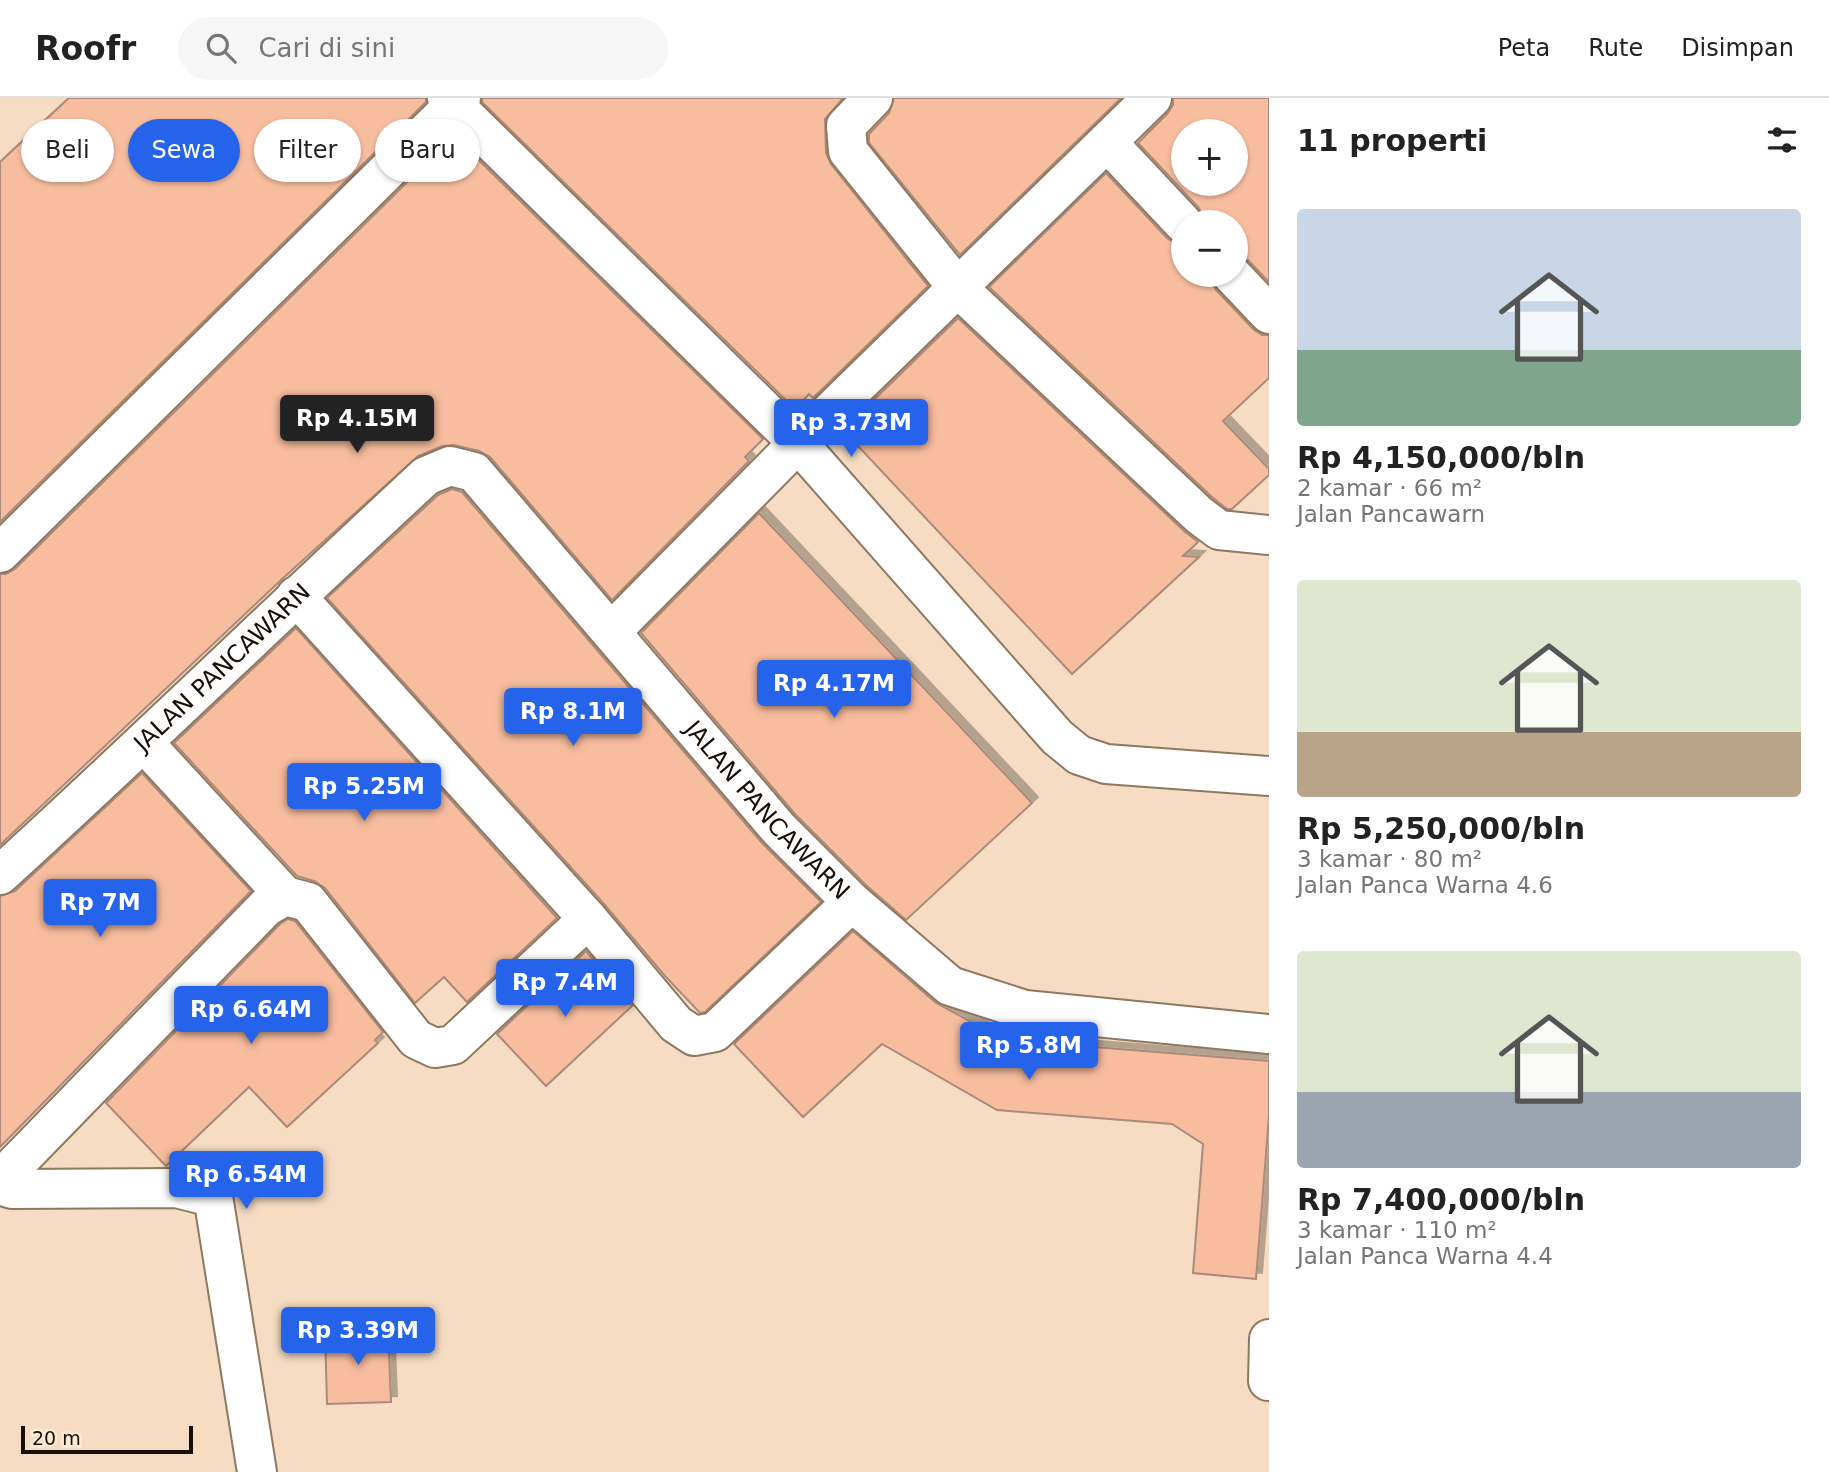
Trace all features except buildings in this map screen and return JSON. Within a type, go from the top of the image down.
[{"type":"street","points":[[873,98],[846,126],[848,150],[958,288],[1199,515],[1219,530],[1269,535]]},
{"type":"street","points":[[611,632],[797,443],[1152,98]]},
{"type":"street","points":[[0,553],[454,100],[797,443],[1057,737],[1079,755],[1106,764],[1269,776]]},
{"type":"street","points":[[1107,142],[1172,210]]},
{"type":"street","points":[[1243,287],[1269,314]]},
{"type":"street","name":"JALAN PANCAWARN","points":[[0,875],[426,476],[450,466],[474,472],[779,829],[852,902],[950,986],[1025,1010],[1269,1034]]},
{"type":"street","points":[[296,596],[588,919],[676,1024],[694,1036],[715,1032],[852,902]]},
{"type":"street","points":[[144,743],[285,897],[308,902],[416,1039],[435,1048],[453,1045],[588,919]]},
{"type":"street","points":[[0,1180],[266,907],[285,897]]},
{"type":"street","points":[[0,1185],[12,1189],[176,1188],[208,1196],[214,1202],[257,1472]]},
{"type":"street","points":[[1268,1381],[1269,1339]]}]
